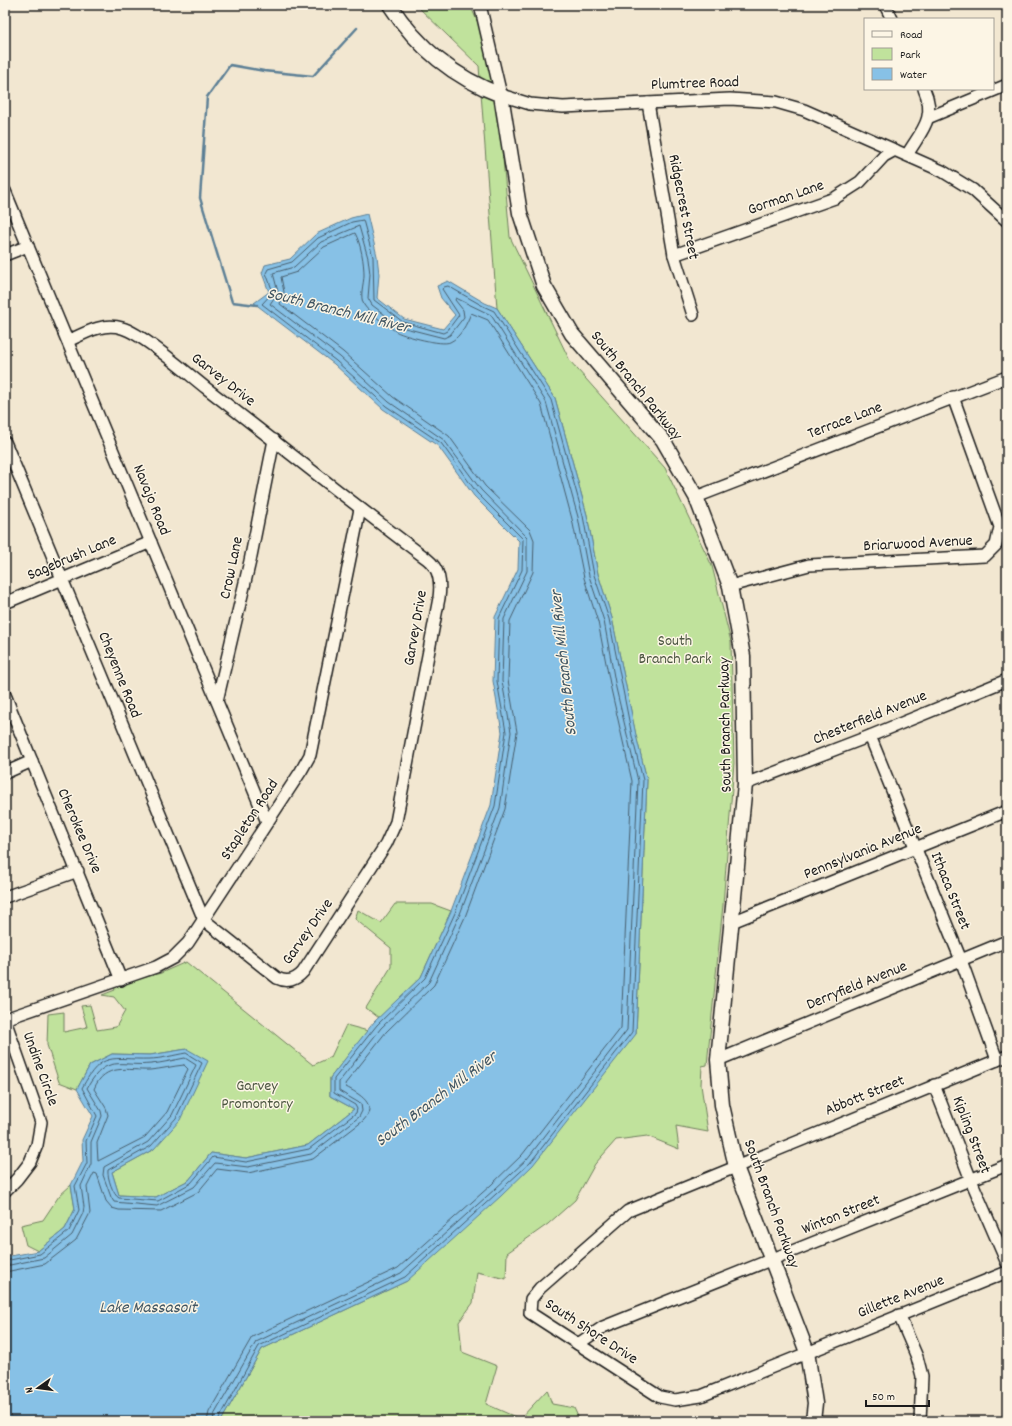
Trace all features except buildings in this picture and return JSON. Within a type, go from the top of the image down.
[{"type":"main road","name":"Plumtree Road","points":[[390,5],[416,39],[441,62],[473,84],[501,95]]},
{"type":"main road","name":"South Branch Parkway","points":[[501,95],[520,214],[544,286],[572,334],[663,440],[696,497],[730,586],[744,656],[745,784],[718,1060],[722,1105],[736,1167],[807,1352],[815,1403],[813,1421]]},
{"type":"street","name":"South Branch Parkway","points":[[480,5],[501,95]]},
{"type":"street","points":[[886,5],[892,18]]},
{"type":"street","points":[[930,117],[1007,85]]},
{"type":"street","points":[[907,155],[930,117],[929,100],[924,90]]},
{"type":"street","name":"Plumtree Road","points":[[501,95],[530,104],[553,107],[730,99],[776,102],[804,110],[942,171],[981,196],[1007,221]]},
{"type":"street","name":"Ridgecrest Street","points":[[648,103],[674,255],[693,315]]},
{"type":"street","name":"Gorman Lane","points":[[674,255],[835,198],[860,182],[884,156],[895,150]]},
{"type":"street","name":"Navajo Road","points":[[5,191],[267,822]]},
{"type":"street","points":[[5,255],[28,246]]},
{"type":"street","name":"Garvey Drive","points":[[68,341],[104,327],[125,329],[142,339],[433,564],[440,581],[439,598],[394,826],[381,852],[303,972],[296,978],[287,981],[277,978],[204,920]]},
{"type":"street","name":"Terrace Lane","points":[[696,497],[1007,377]]},
{"type":"street","name":"Briarwood Avenue","points":[[730,586],[809,565],[985,556],[996,545],[1000,527],[953,397]]},
{"type":"street","name":"Crow Lane","points":[[217,701],[250,561],[274,440]]},
{"type":"street","name":"Cheyenne Road","points":[[5,442],[204,920]]},
{"type":"street","name":"Stapleton Road","points":[[5,1019],[156,967],[173,958],[184,948],[204,920],[301,772],[310,755],[360,509]]},
{"type":"street","name":"Sagebrush Lane","points":[[5,603],[151,542]]},
{"type":"street","name":"Chesterfield Avenue","points":[[745,784],[870,736],[1007,680]]},
{"type":"street","name":"Cherokee Drive","points":[[5,695],[78,871],[121,980]]},
{"type":"street","name":"Ithaca Street","points":[[870,736],[1002,1058]]},
{"type":"street","points":[[5,772],[32,761]]},
{"type":"street","name":"Pennsylvania Avenue","points":[[732,922],[1007,811]]},
{"type":"street","points":[[5,897],[78,871]]},
{"type":"street","name":"Derryfield Avenue","points":[[718,1060],[1007,941]]},
{"type":"street","name":"Undine Circle","points":[[5,1019],[41,1122],[37,1145],[30,1162],[17,1180],[5,1191]]},
{"type":"street","name":"Abbott Street","points":[[736,1167],[1002,1058]]},
{"type":"street","name":"Kipling Street","points":[[934,1085],[971,1180],[1007,1263]]},
{"type":"street","name":"Winton Street","points":[[578,1344],[603,1327],[772,1261],[1007,1165]]},
{"type":"street","name":"South Shore Drive","points":[[736,1167],[628,1211],[540,1288],[531,1300],[530,1313],[660,1397],[675,1400],[701,1396],[807,1352]]},
{"type":"street","name":"Gillette Avenue","points":[[807,1352],[1007,1272]]},
{"type":"street","points":[[899,1315],[917,1357],[922,1376],[920,1421]]},
{"type":"green space","name":"South Branch Park","points":[[416,5],[470,5],[494,58],[510,237],[570,361],[665,468],[712,566],[731,642],[734,763],[723,905],[707,1065],[702,1066],[701,1085],[708,1132],[676,1126],[679,1149],[647,1136],[616,1140],[595,1164],[575,1200],[548,1224],[507,1253],[506,1279],[477,1272],[473,1303],[459,1322],[462,1352],[497,1366],[486,1404],[520,1419],[547,1390],[552,1404],[574,1408],[580,1421],[221,1421],[262,1349],[407,1281],[636,1033],[647,780],[636,736],[612,618],[598,574],[587,515],[555,398],[497,308],[479,66]]},
{"type":"green space","points":[[395,904],[432,904],[451,911],[421,977],[379,1018],[366,1008],[391,967],[391,948],[355,919],[358,910],[381,923]]},
{"type":"green space","name":"Garvey Promontory","points":[[186,962],[313,1065],[331,1057],[346,1025],[368,1031],[330,1078],[330,1096],[354,1109],[308,1145],[246,1158],[211,1153],[189,1180],[156,1197],[119,1195],[112,1172],[154,1149],[187,1049],[150,1055],[112,1054],[90,1065],[77,1089],[59,1082],[47,1045],[48,1014],[64,1012],[64,1032],[87,1027],[81,1006],[90,1005],[97,1030],[116,1027],[125,1011],[114,997],[102,995],[115,990],[113,986],[161,973]]},
{"type":"green space","points":[[71,1185],[75,1209],[65,1229],[38,1251],[26,1245],[21,1225],[43,1220],[59,1196]]},
{"type":"water","name":"Lake Massasoit","points":[[367,214],[377,256],[379,274],[377,298],[404,319],[443,329],[455,315],[441,298],[437,286],[448,281],[485,303],[497,308],[555,398],[587,515],[598,574],[612,618],[636,735],[647,780],[636,1034],[533,1165],[501,1196],[407,1281],[262,1349],[221,1421],[5,1421],[5,1257],[38,1251],[65,1229],[75,1209],[71,1185],[83,1161],[82,1140],[93,1116],[77,1089],[90,1065],[112,1054],[150,1055],[187,1049],[208,1061],[180,1120],[154,1149],[112,1172],[119,1195],[156,1197],[189,1180],[211,1153],[246,1158],[308,1145],[354,1109],[330,1096],[330,1078],[374,1022],[421,977],[451,911],[491,805],[502,732],[493,681],[495,617],[518,569],[519,541],[474,496],[438,446],[383,409],[334,364],[254,303],[269,292],[262,273],[265,265],[290,259],[316,234],[351,218]]},
{"type":"waterway","name":"South Branch Mill River","points":[[257,305],[232,302],[200,198],[207,97],[230,65],[264,71],[313,76],[357,28]]}]
